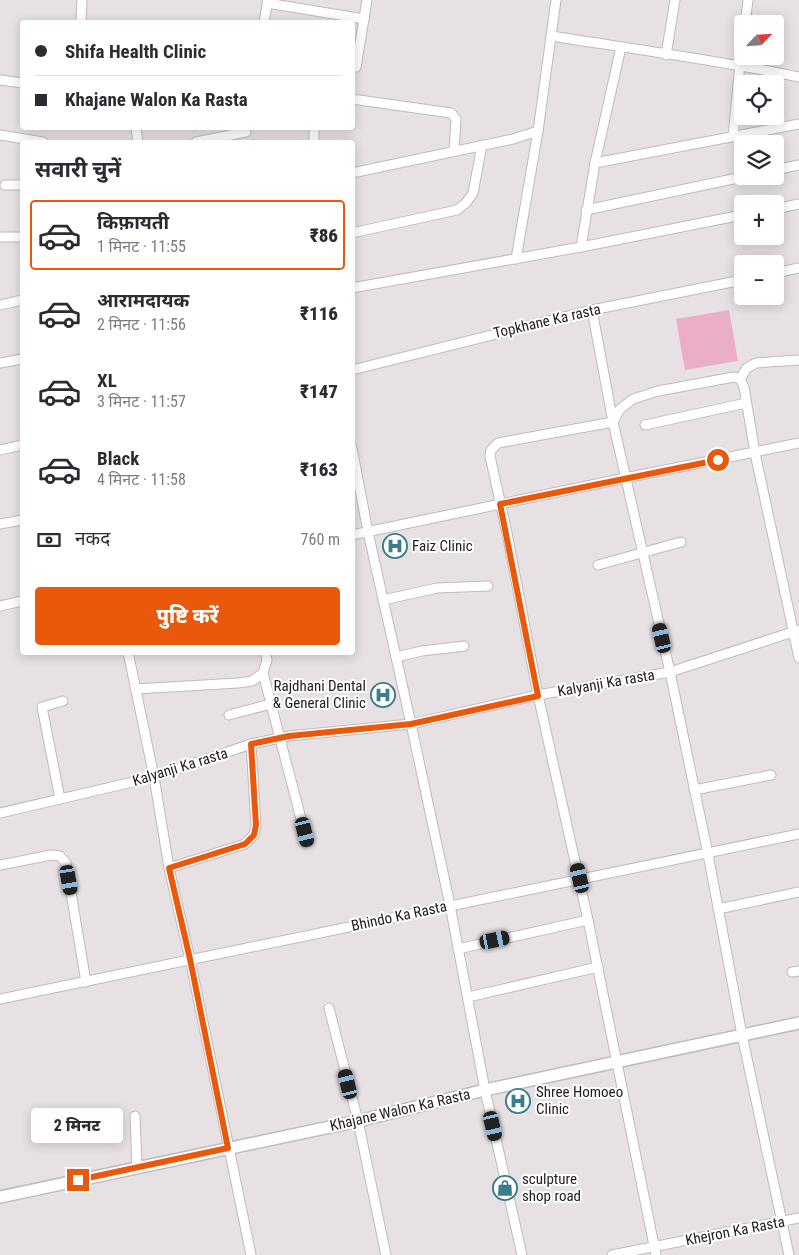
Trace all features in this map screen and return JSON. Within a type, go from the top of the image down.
[{"type":"street","points":[[81,20],[82,0]]},
{"type":"street","points":[[356,67],[367,0]]},
{"type":"street","points":[[516,259],[538,131],[556,0]]},
{"type":"street","points":[[666,55],[675,0]]},
{"type":"street","points":[[746,15],[748,0]]},
{"type":"street","points":[[264,20],[267,1],[364,19]]},
{"type":"street","points":[[552,36],[666,55],[734,63]]},
{"type":"street","points":[[581,248],[595,163],[621,47]]},
{"type":"street","points":[[733,137],[740,65]]},
{"type":"street","points":[[745,65],[799,76]]},
{"type":"street","points":[[0,80],[20,83]]},
{"type":"street","points":[[355,99],[451,113],[456,119],[454,152]]},
{"type":"street","points":[[595,163],[799,124]]},
{"type":"street","points":[[204,140],[246,130]]},
{"type":"street","points":[[355,172],[513,139],[538,131]]},
{"type":"street","points":[[0,135],[31,140]]},
{"type":"street","points":[[355,232],[457,210],[466,203],[473,193],[482,145]]},
{"type":"street","points":[[784,168],[799,165]]},
{"type":"street","points":[[586,210],[734,179]]},
{"type":"street","points":[[5,185],[20,185]]},
{"type":"street","points":[[784,207],[799,204]]},
{"type":"street","points":[[355,287],[581,248],[734,217]]},
{"type":"street","points":[[0,237],[20,236]]},
{"type":"street","points":[[784,271],[799,268]]},
{"type":"street","name":"Topkhane Ka rasta","points":[[355,369],[592,310],[734,282]]},
{"type":"street","points":[[0,305],[20,300]]},
{"type":"street","points":[[592,310],[613,422],[670,672],[708,854],[742,1035],[789,1255]]},
{"type":"street","points":[[0,363],[20,359]]},
{"type":"street","points":[[799,360],[756,363],[747,368],[740,379],[796,631],[799,658]]},
{"type":"street","points":[[613,422],[620,409],[633,399],[658,391],[715,380],[734,377],[740,379]]},
{"type":"street","points":[[645,425],[746,403]]},
{"type":"street","points":[[613,422],[498,443],[491,450],[490,456],[538,696],[580,878],[618,1061],[655,1251]]},
{"type":"street","points":[[355,534],[799,444]]},
{"type":"street","points":[[0,450],[20,446]]},
{"type":"street","points":[[355,464],[368,532],[450,905],[484,1090],[522,1255]]},
{"type":"street","points":[[0,524],[20,520]]},
{"type":"street","points":[[598,565],[681,542]]},
{"type":"street","points":[[383,600],[437,588],[488,586]]},
{"type":"street","points":[[0,606],[20,601]]},
{"type":"street","name":"Kalyanji Ka rasta","points":[[0,813],[154,777],[251,744],[280,738],[411,724],[538,696],[670,672],[796,631]]},
{"type":"street","points":[[396,657],[422,651],[464,646]]},
{"type":"street","points":[[129,655],[154,777],[169,868],[190,959],[251,1255]]},
{"type":"street","points":[[266,655],[267,660],[263,673],[307,842]]},
{"type":"street","points":[[135,689],[238,683],[252,681],[263,673]]},
{"type":"street","points":[[60,799],[42,707],[63,701]]},
{"type":"street","points":[[228,715],[271,704]]},
{"type":"street","points":[[169,868],[245,844],[254,835],[256,825],[251,744]]},
{"type":"street","points":[[694,790],[771,775]]},
{"type":"street","name":"Bhindo Ka Rasta","points":[[0,999],[799,834]]},
{"type":"street","points":[[0,865],[51,855],[60,856],[66,863],[86,982]]},
{"type":"street","points":[[718,909],[799,892]]},
{"type":"street","points":[[458,949],[588,920]]},
{"type":"street","points":[[468,997],[598,967]]},
{"type":"street","points":[[329,1008],[358,1122],[386,1255]]},
{"type":"street","name":"Khajane Walon Ka Rasta","points":[[0,1197],[358,1122],[484,1090],[799,1023]]},
{"type":"street","points":[[135,1116],[136,1168]]},
{"type":"street","name":"Khejron Ka Rasta","points":[[612,1255],[655,1251],[799,1218]]},
{"type":"shaded area","points":[[729,310],[738,361],[685,370],[676,319]]},
{"type":"place","name":"Faiz Clinic","points":[[395,546]]},
{"type":"place","name":"Rajdhani Dental & General Clinic","points":[[383,695]]},
{"type":"place","name":"Shree Homoeo Clinic","points":[[518,1101]]},
{"type":"place","name":"sculpture shop road","points":[[505,1188]]},
{"type":"route","points":[[78,1180],[228,1148],[190,959],[169,868],[245,844],[254,835],[256,825],[251,744],[289,736],[411,724],[538,696],[500,504],[718,460]]}]
